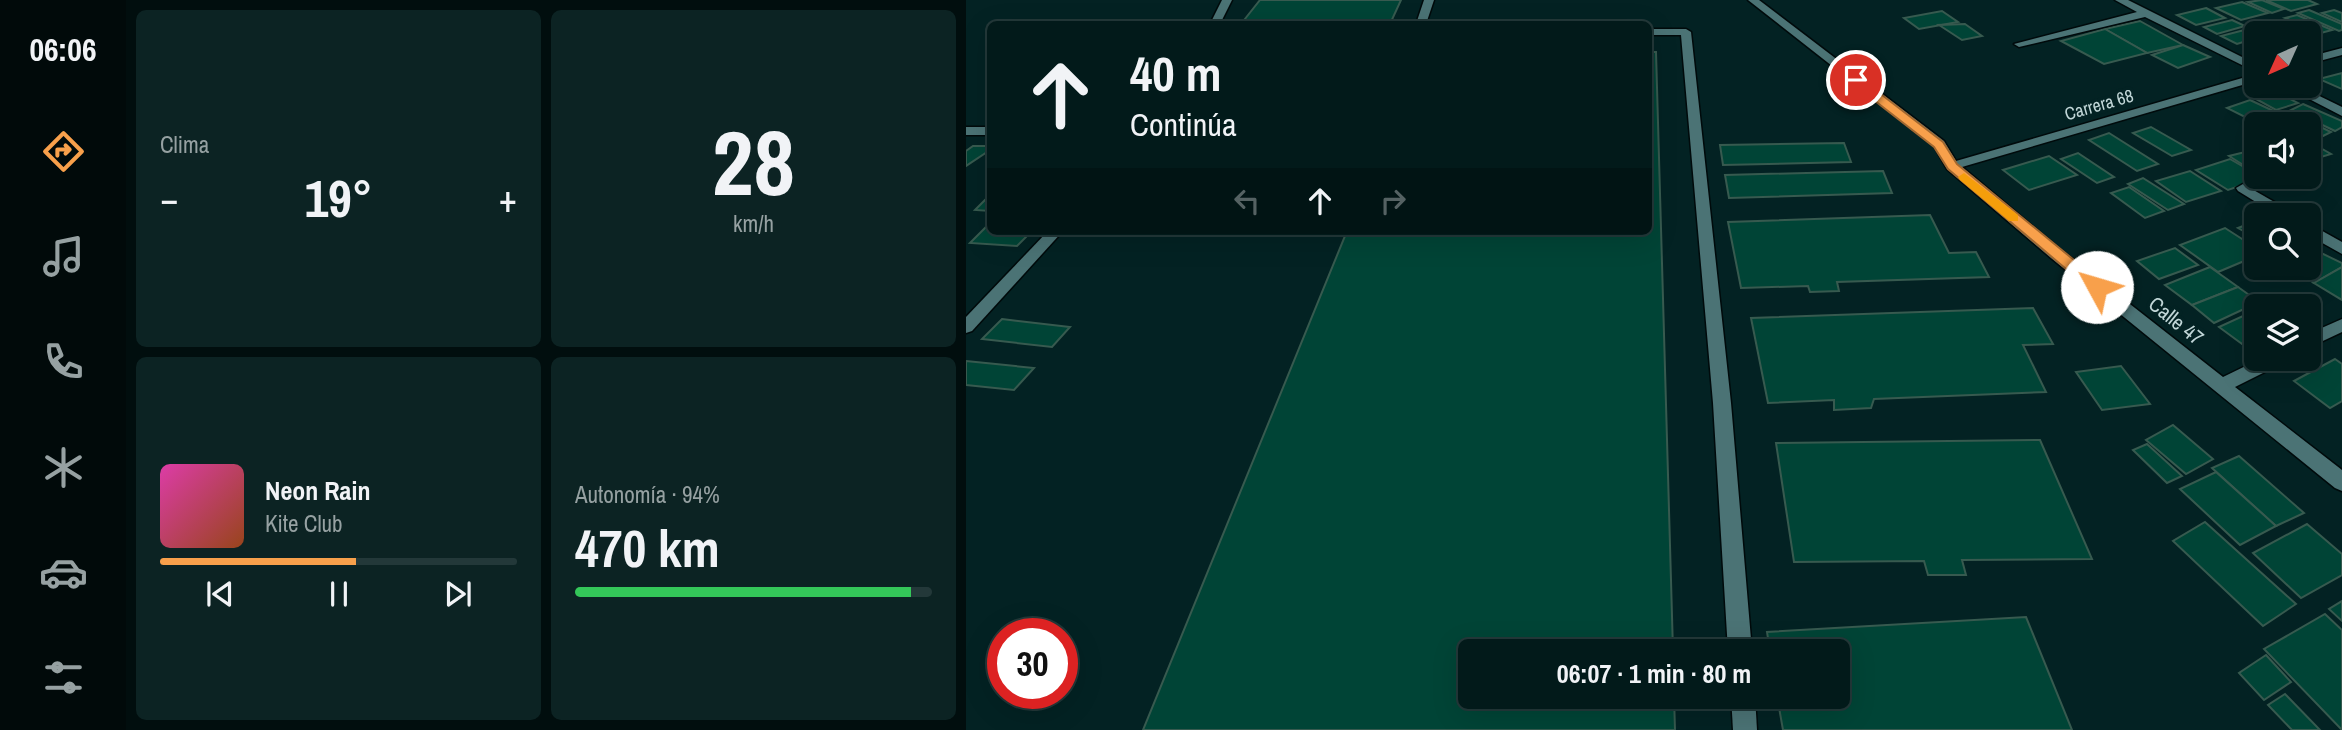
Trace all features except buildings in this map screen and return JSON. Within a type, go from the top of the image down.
[{"type":"street","points":[[1216,21],[1227,0]]},
{"type":"street","points":[[1422,21],[1429,0]]},
{"type":"street","name":"Calle 47","points":[[1753,0],[1939,144],[1952,166],[2056,254],[2342,481]]},
{"type":"street","points":[[2120,0],[2244,63]]},
{"type":"street","points":[[2018,44],[2147,13]]},
{"type":"street","points":[[1652,32],[1686,32],[1722,403],[1739,639]]},
{"type":"street","points":[[2321,57],[2342,51]]},
{"type":"street","name":"Carrera 68","points":[[1952,166],[2244,81]]},
{"type":"street","points":[[2314,98],[2342,112]]},
{"type":"street","points":[[966,131],[987,131]]},
{"type":"street","points":[[2243,188],[2267,203]]},
{"type":"street","points":[[966,327],[1052,235]]},
{"type":"street","points":[[2321,236],[2342,249]]},
{"type":"street","points":[[2321,336],[2342,325]]},
{"type":"street","points":[[2221,386],[2251,371]]},
{"type":"street","points":[[1744,709],[1745,730]]},
{"type":"slow traffic","points":[[1964,177],[2013,218]]},
{"type":"route","points":[[1856,80],[1939,144],[1952,166],[2097,287]]}]
